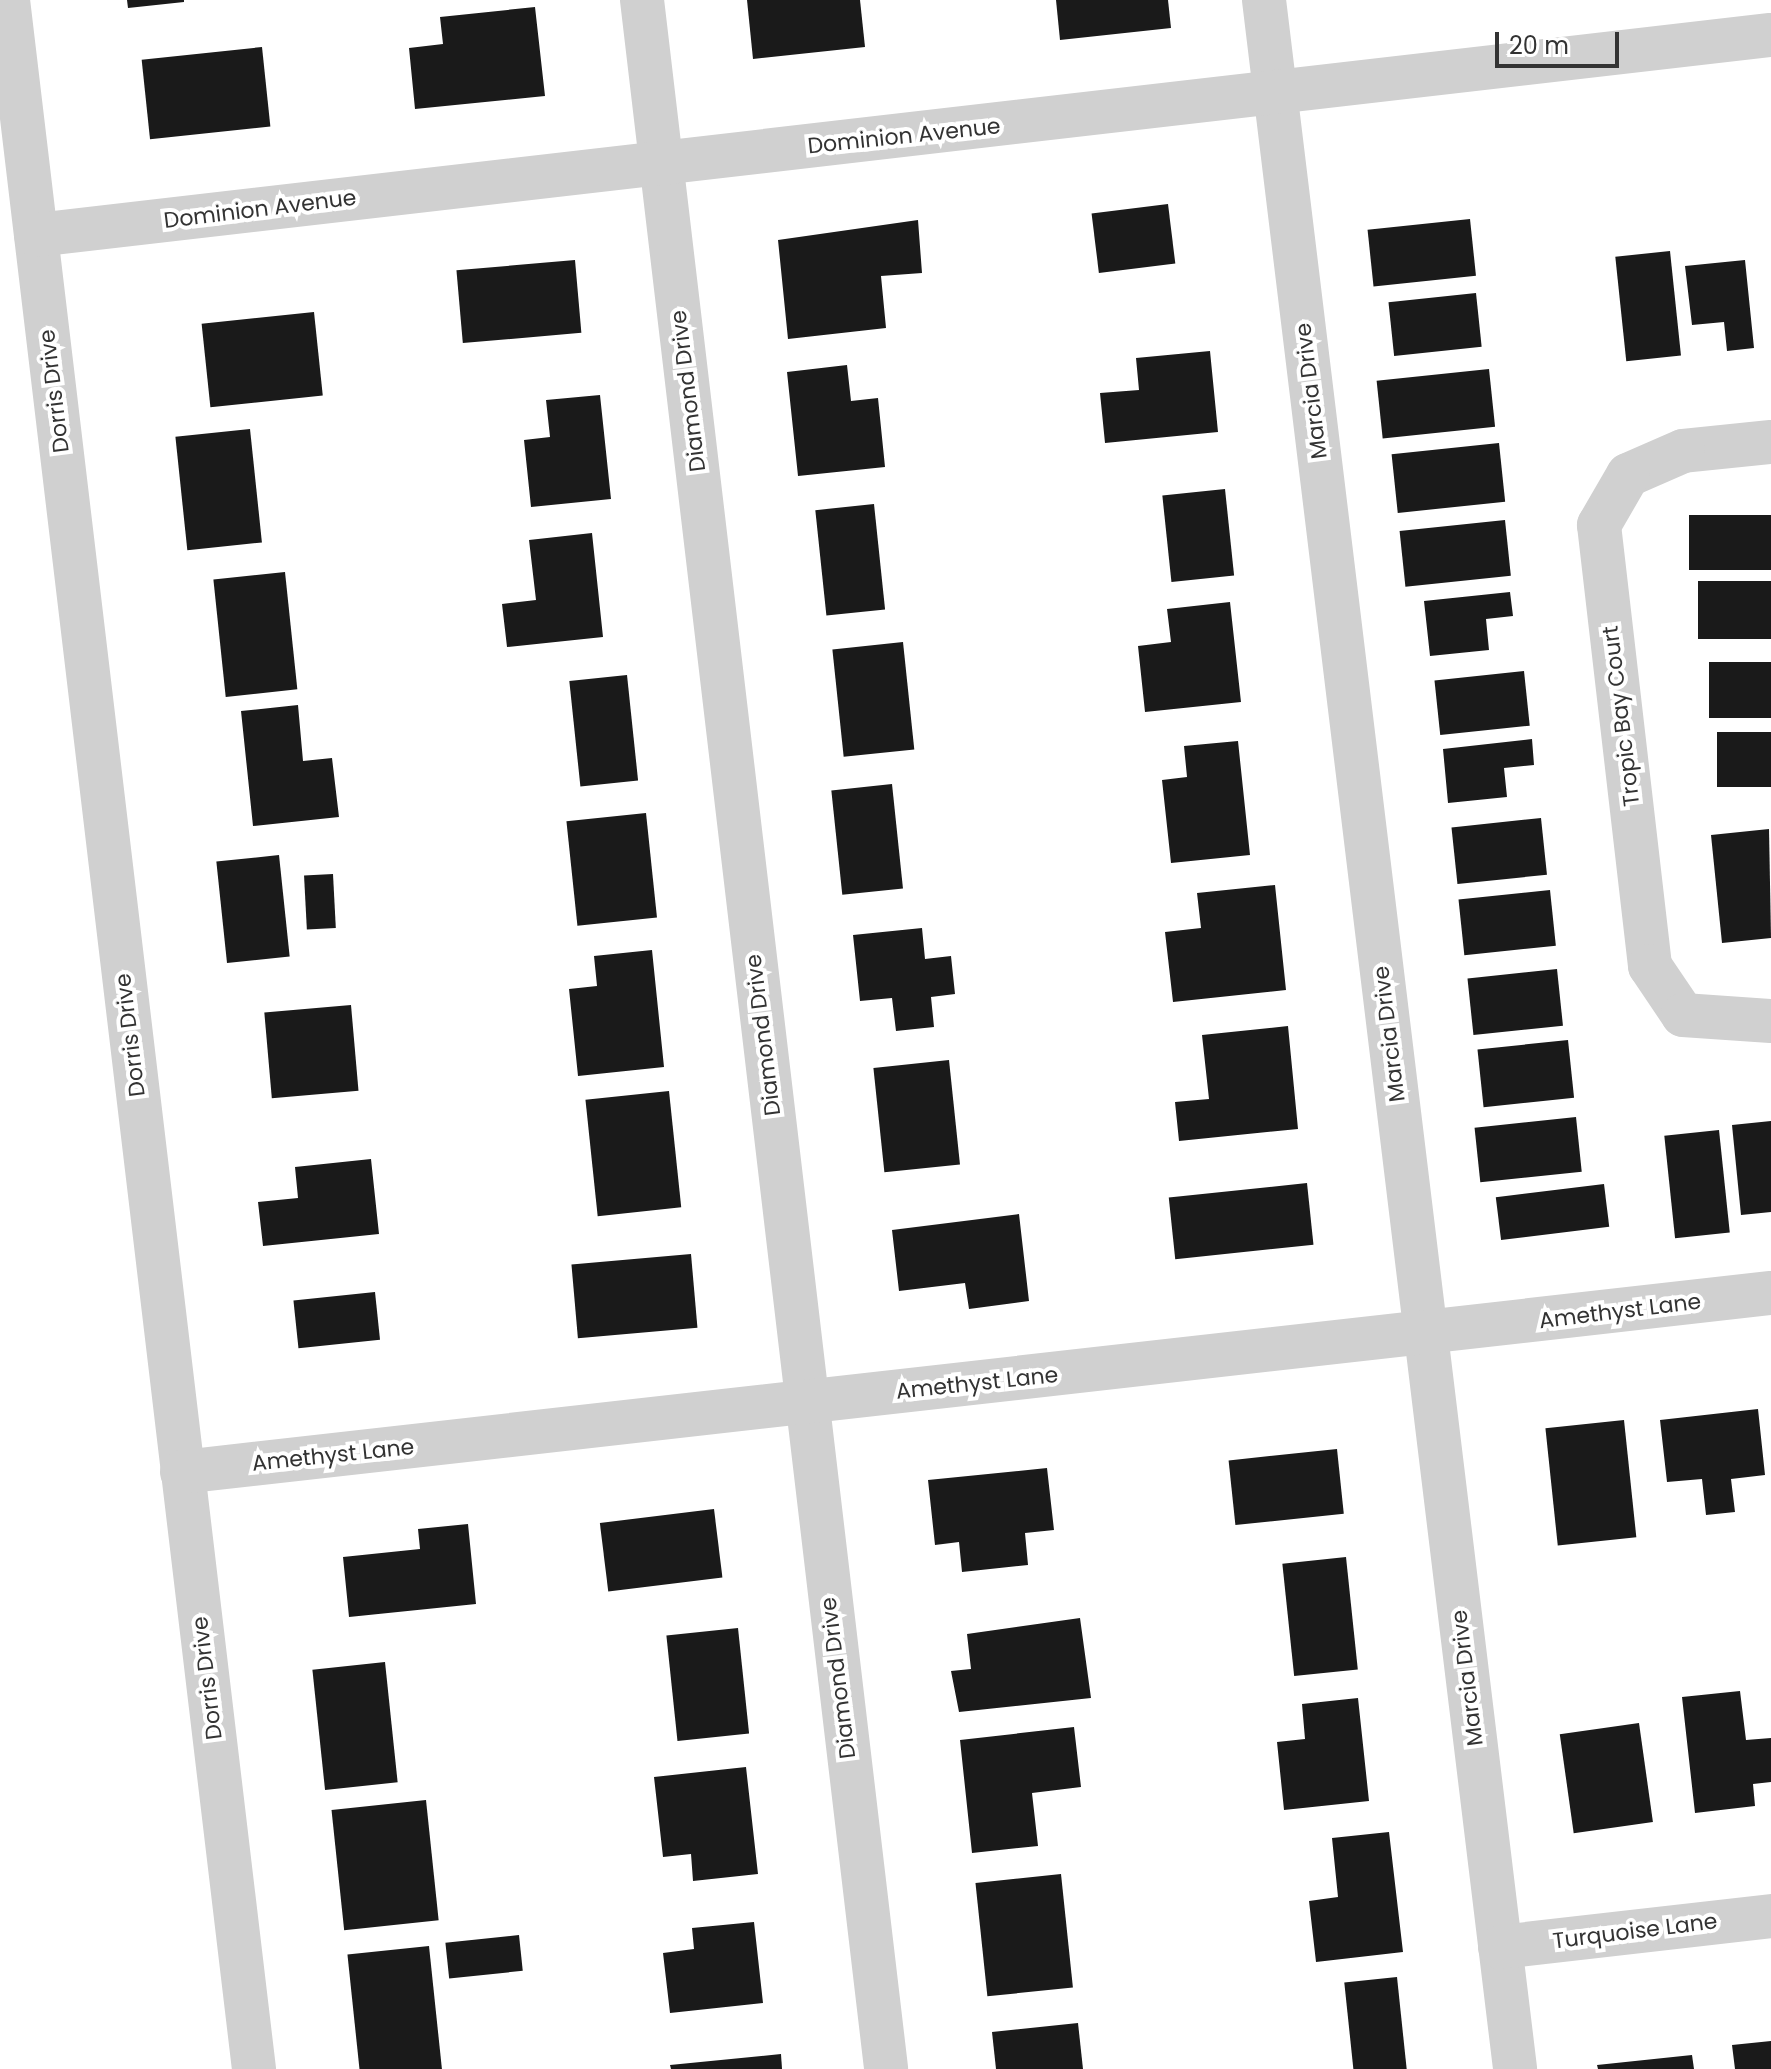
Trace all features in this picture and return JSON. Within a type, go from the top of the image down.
[{"type":"street","name":"Dorris Drive","points":[[8,0],[254,2069]]},
{"type":"street","name":"Diamond Drive","points":[[642,0],[886,2069]]},
{"type":"street","name":"Marcia Drive","points":[[1264,0],[1515,2069]]},
{"type":"street","name":"Dominion Avenue","points":[[36,235],[1275,95],[1390,73],[1771,35]]},
{"type":"street","name":"Tropic Bay Court","points":[[1771,442],[1683,451],[1628,475],[1599,525],[1650,966],[1683,1015],[1771,1021]]},
{"type":"street","name":"Amethyst Lane","points":[[182,1472],[1771,1293]]},
{"type":"street","name":"Turquoise Lane","points":[[1500,1947],[1771,1916]]},
{"type":"building","points":[[127,0],[184,0],[184,2],[128,8]]},
{"type":"building","points":[[747,0],[860,0],[865,47],[753,59]]},
{"type":"building","points":[[1056,0],[1168,0],[1171,28],[1060,40]]},
{"type":"building","points":[[535,7],[545,96],[415,109],[409,48],[443,44],[440,17]]},
{"type":"building","points":[[262,47],[270,127],[150,139],[142,60]]},
{"type":"building","points":[[1168,204],[1175,264],[1099,273],[1092,213]]},
{"type":"building","points":[[1470,219],[1476,276],[1374,286],[1368,230]]},
{"type":"building","points":[[918,220],[922,273],[881,276],[886,328],[788,339],[778,240]]},
{"type":"building","points":[[1670,251],[1681,355],[1626,361],[1615,257]]},
{"type":"building","points":[[575,260],[581,333],[463,343],[456,270]]},
{"type":"building","points":[[1745,260],[1754,348],[1727,351],[1724,322],[1692,325],[1685,266]]},
{"type":"building","points":[[1476,293],[1482,347],[1394,356],[1388,302]]},
{"type":"building","points":[[314,312],[323,396],[210,407],[202,324]]},
{"type":"building","points":[[1210,351],[1218,432],[1105,443],[1100,393],[1139,390],[1136,358]]},
{"type":"building","points":[[847,365],[851,401],[878,398],[885,467],[798,476],[787,372]]},
{"type":"building","points":[[1489,369],[1495,427],[1383,438],[1377,381]]},
{"type":"building","points":[[600,395],[611,499],[531,507],[524,440],[550,437],[546,400]]},
{"type":"building","points":[[250,429],[262,542],[187,550],[175,437]]},
{"type":"building","points":[[1499,443],[1505,502],[1398,513],[1392,454]]},
{"type":"building","points":[[1225,489],[1234,576],[1171,582],[1162,496]]},
{"type":"building","points":[[874,504],[885,609],[826,616],[815,510]]},
{"type":"building","points":[[1689,515],[1771,515],[1771,570],[1689,570]]},
{"type":"building","points":[[1505,520],[1511,576],[1405,587],[1400,531]]},
{"type":"building","points":[[592,533],[603,637],[507,647],[502,604],[536,600],[529,540]]},
{"type":"building","points":[[285,572],[297,689],[226,697],[213,580]]},
{"type":"building","points":[[1698,581],[1771,581],[1771,639],[1698,639]]},
{"type":"building","points":[[1510,592],[1513,616],[1486,619],[1489,650],[1430,656],[1424,601]]},
{"type":"building","points":[[1230,602],[1241,702],[1145,712],[1138,646],[1171,642],[1167,609]]},
{"type":"building","points":[[903,642],[914,749],[844,757],[832,649]]},
{"type":"building","points":[[1709,662],[1771,662],[1771,718],[1709,718]]},
{"type":"building","points":[[1524,671],[1530,726],[1440,735],[1434,680]]},
{"type":"building","points":[[627,675],[638,780],[580,786],[569,681]]},
{"type":"building","points":[[298,705],[303,761],[332,758],[339,817],[253,826],[241,711]]},
{"type":"building","points":[[1717,732],[1771,732],[1771,787],[1717,787]]},
{"type":"building","points":[[1532,739],[1534,765],[1504,768],[1507,797],[1448,803],[1443,749]]},
{"type":"building","points":[[1238,741],[1250,855],[1171,863],[1162,780],[1187,777],[1184,746]]},
{"type":"building","points":[[892,784],[903,888],[842,895],[831,790]]},
{"type":"building","points":[[646,813],[657,917],[577,926],[566,821]]},
{"type":"building","points":[[1541,818],[1547,875],[1457,884],[1451,827]]},
{"type":"building","points":[[1769,829],[1771,938],[1722,943],[1711,835]]},
{"type":"building","points":[[279,855],[290,956],[227,963],[216,862]]},
{"type":"building","points":[[333,874],[336,928],[307,929],[304,876]]},
{"type":"building","points":[[1275,885],[1286,990],[1173,1002],[1165,932],[1201,928],[1197,893]]},
{"type":"building","points":[[1550,890],[1556,946],[1464,955],[1459,900]]},
{"type":"building","points":[[922,928],[925,959],[951,956],[955,994],[931,997],[934,1027],[896,1031],[892,998],[860,1001],[853,935]]},
{"type":"building","points":[[652,950],[664,1067],[578,1076],[569,989],[597,986],[594,956]]},
{"type":"building","points":[[1557,969],[1563,1026],[1473,1035],[1467,978]]},
{"type":"building","points":[[351,1005],[358,1091],[272,1098],[264,1013]]},
{"type":"building","points":[[1288,1026],[1298,1129],[1179,1141],[1175,1102],[1209,1099],[1202,1035]]},
{"type":"building","points":[[1568,1040],[1574,1098],[1484,1107],[1477,1050]]},
{"type":"building","points":[[949,1060],[960,1164],[884,1172],[873,1068]]},
{"type":"building","points":[[669,1091],[681,1207],[598,1216],[585,1100]]},
{"type":"building","points":[[1576,1117],[1582,1172],[1480,1182],[1475,1128]]},
{"type":"building","points":[[1771,1121],[1771,1212],[1741,1215],[1732,1125]]},
{"type":"building","points":[[1719,1130],[1730,1232],[1675,1238],[1664,1136]]},
{"type":"building","points":[[371,1159],[379,1234],[263,1246],[258,1202],[298,1198],[295,1167]]},
{"type":"building","points":[[1307,1183],[1313,1245],[1175,1259],[1169,1198]]},
{"type":"building","points":[[1604,1184],[1609,1227],[1501,1240],[1496,1197]]},
{"type":"building","points":[[1019,1214],[1029,1301],[969,1309],[965,1283],[899,1291],[892,1230]]},
{"type":"building","points":[[691,1254],[697,1328],[578,1338],[571,1264]]},
{"type":"building","points":[[375,1292],[380,1340],[298,1348],[293,1301]]},
{"type":"building","points":[[1758,1409],[1765,1475],[1731,1479],[1735,1512],[1706,1515],[1702,1479],[1667,1482],[1660,1420]]},
{"type":"building","points":[[1624,1420],[1636,1537],[1558,1546],[1545,1428]]},
{"type":"building","points":[[1337,1449],[1344,1514],[1235,1525],[1229,1460]]},
{"type":"building","points":[[1047,1468],[1054,1530],[1025,1533],[1028,1565],[962,1572],[959,1542],[935,1545],[928,1480]]},
{"type":"building","points":[[714,1509],[722,1577],[608,1592],[600,1523]]},
{"type":"building","points":[[468,1524],[476,1604],[349,1617],[343,1557],[420,1549],[418,1529]]},
{"type":"building","points":[[1346,1557],[1358,1669],[1294,1676],[1282,1564]]},
{"type":"building","points":[[1080,1618],[1091,1698],[959,1712],[951,1671],[971,1669],[967,1634]]},
{"type":"building","points":[[738,1628],[749,1733],[677,1741],[666,1636]]},
{"type":"building","points":[[385,1662],[398,1782],[325,1790],[312,1670]]},
{"type":"building","points":[[1740,1691],[1746,1740],[1771,1738],[1771,1782],[1753,1784],[1755,1806],[1695,1813],[1682,1697]]},
{"type":"building","points":[[1358,1698],[1369,1801],[1284,1810],[1277,1742],[1305,1739],[1302,1704]]},
{"type":"building","points":[[1639,1723],[1653,1822],[1574,1833],[1560,1734]]},
{"type":"building","points":[[1074,1727],[1081,1787],[1032,1793],[1038,1846],[972,1853],[960,1740]]},
{"type":"building","points":[[746,1767],[758,1874],[693,1881],[691,1854],[663,1857],[654,1777]]},
{"type":"building","points":[[426,1800],[439,1920],[344,1930],[332,1810]]},
{"type":"building","points":[[1389,1832],[1403,1952],[1316,1962],[1309,1901],[1338,1897],[1332,1838]]},
{"type":"building","points":[[1061,1874],[1073,1987],[987,1996],[975,1883]]},
{"type":"building","points":[[754,1922],[763,2003],[670,2013],[663,1953],[694,1949],[692,1928]]},
{"type":"building","points":[[519,1935],[523,1971],[449,1979],[445,1943]]},
{"type":"building","points":[[429,1946],[442,2069],[359,2069],[347,1955]]},
{"type":"building","points":[[1397,1977],[1407,2069],[1353,2069],[1344,1983]]},
{"type":"building","points":[[1078,2023],[1083,2069],[996,2069],[992,2032]]},
{"type":"building","points":[[1771,2041],[1771,2069],[1735,2069],[1732,2045]]},
{"type":"building","points":[[781,2054],[782,2069],[671,2069],[670,2065]]},
{"type":"building","points":[[1692,2055],[1694,2069],[1598,2069],[1597,2065]]}]
